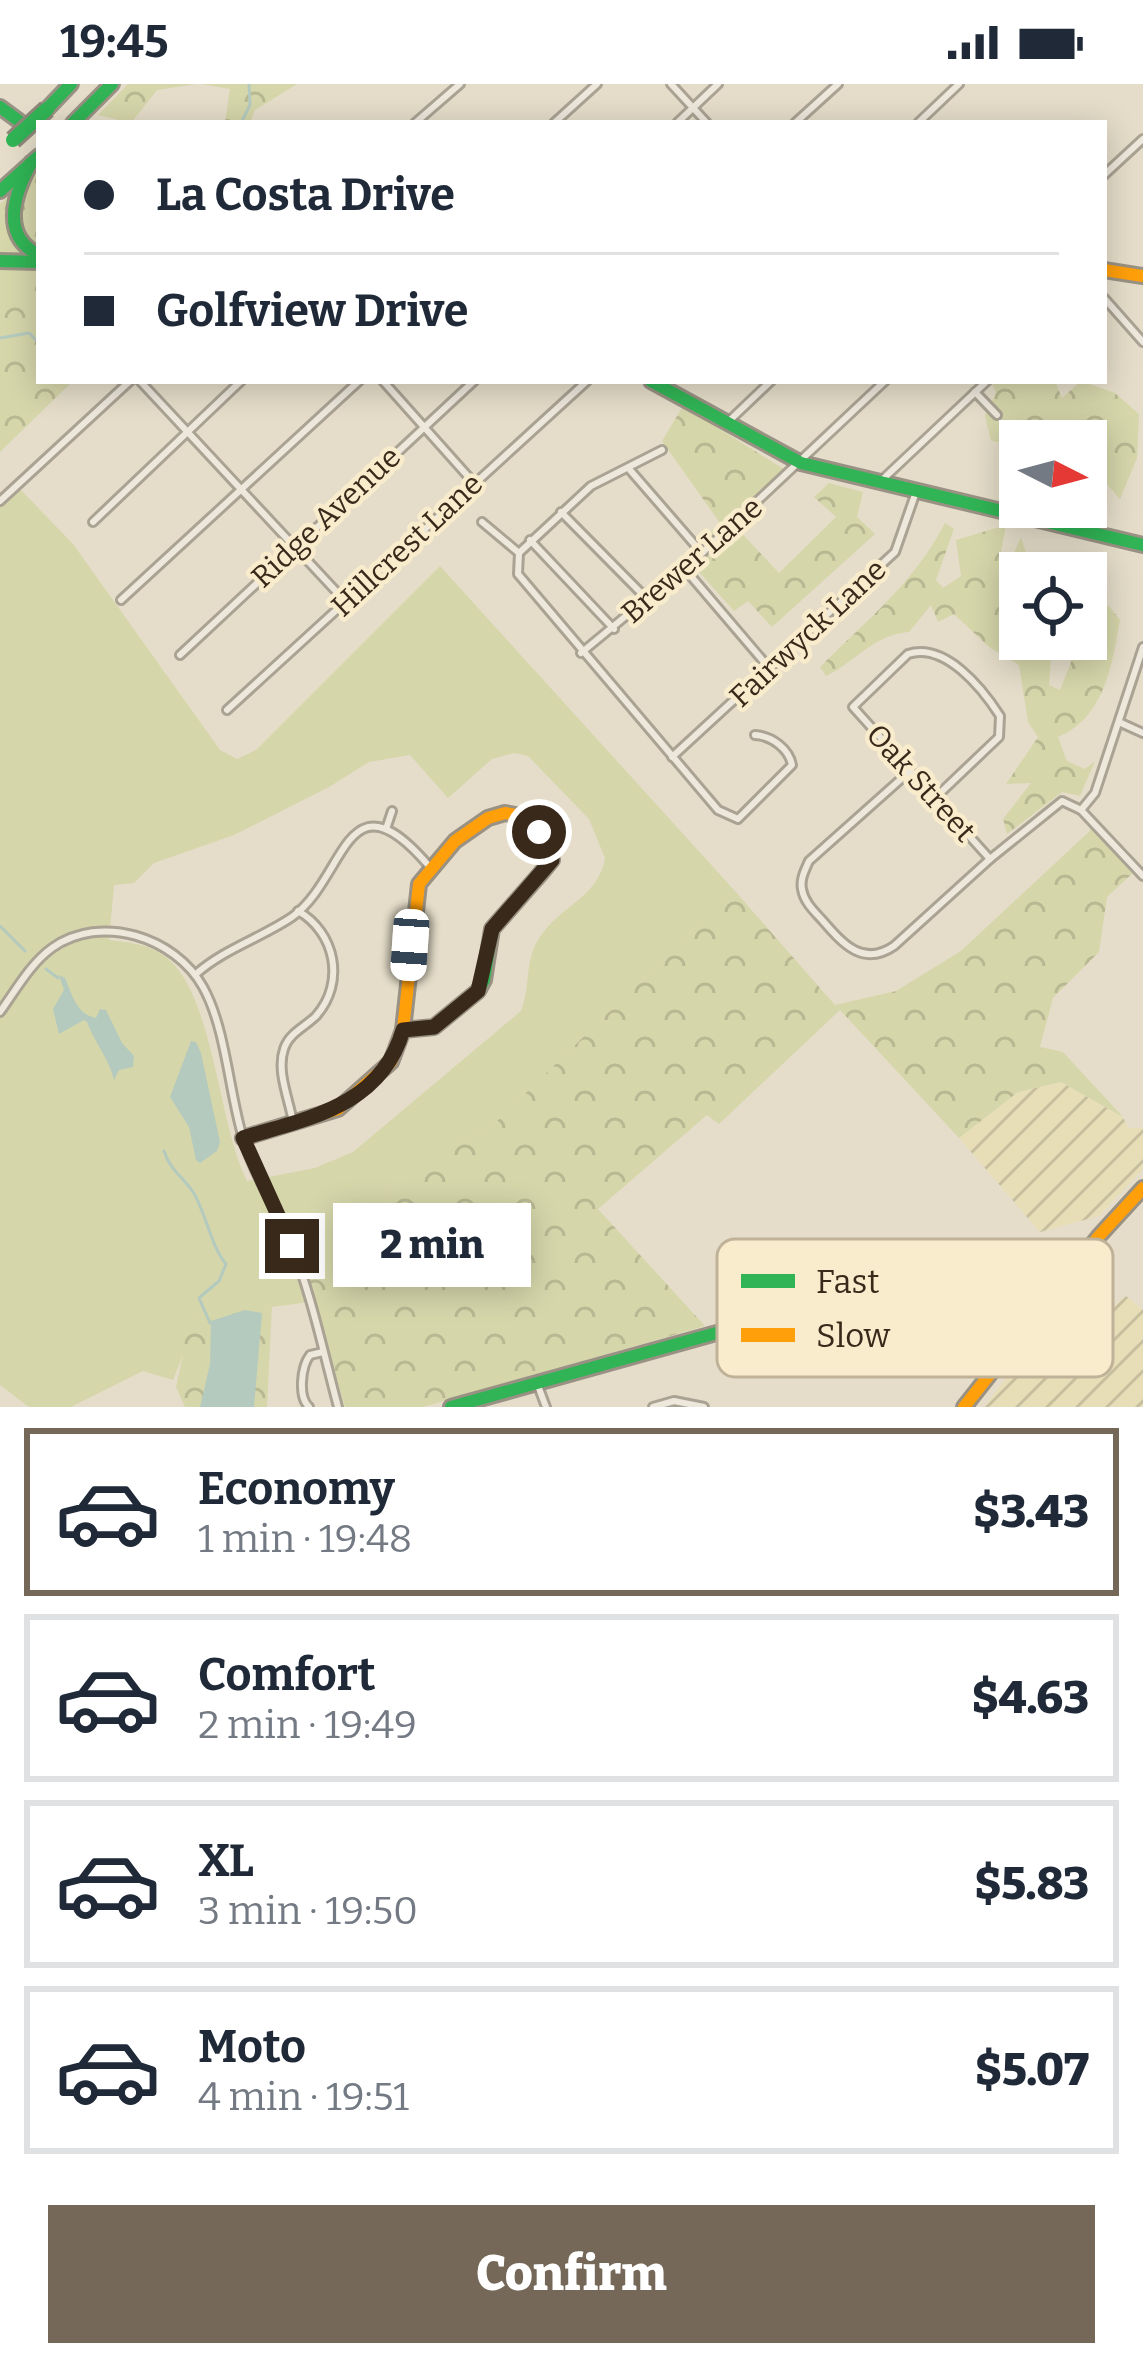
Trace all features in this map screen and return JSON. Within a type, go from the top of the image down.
[{"type":"main road","points":[[50,105],[62,84]]},
{"type":"main road","points":[[0,152],[71,84]]},
{"type":"main road","points":[[78,118],[112,84]]},
{"type":"main road","points":[[0,107],[19,121]]},
{"type":"main road","points":[[0,118],[36,124]]},
{"type":"main road","points":[[0,191],[35,159]]},
{"type":"main road","points":[[35,159],[4,216],[14,244],[36,257]]},
{"type":"main road","points":[[0,260],[36,259]]},
{"type":"main road","points":[[1107,271],[1143,276]]},
{"type":"main road","points":[[656,384],[801,463],[1143,545]]},
{"type":"main road","points":[[243,1138],[338,1108],[391,1062],[403,1030],[414,902],[430,866],[502,811],[527,817],[552,852],[548,868],[492,929],[478,991],[434,1027],[403,1030]]},
{"type":"main road","points":[[1099,1239],[1143,1188]]},
{"type":"main road","points":[[452,1407],[717,1333]]},
{"type":"main road","points":[[964,1407],[987,1377]]},
{"type":"street","points":[[418,120],[460,84]]},
{"type":"street","points":[[557,120],[597,84]]},
{"type":"street","points":[[671,84],[704,120]]},
{"type":"street","points":[[680,120],[718,84]]},
{"type":"street","points":[[798,120],[838,84]]},
{"type":"street","points":[[921,120],[959,84]]},
{"type":"street","points":[[1107,172],[1143,139]]},
{"type":"street","points":[[1107,301],[1143,342]]},
{"type":"street","points":[[0,501],[127,384]]},
{"type":"street","points":[[143,384],[346,602]]},
{"type":"street","points":[[93,522],[238,384]]},
{"type":"street","points":[[122,600],[356,384]]},
{"type":"street","points":[[385,384],[474,483]]},
{"type":"street","name":"Ridge Avenue","points":[[180,655],[471,384]]},
{"type":"street","name":"Hillcrest Lane","points":[[227,710],[584,384]]},
{"type":"street","points":[[727,423],[768,384]]},
{"type":"street","name":"Brewer Lane","points":[[581,653],[702,553],[882,384]]},
{"type":"street","points":[[879,483],[984,384]]},
{"type":"street","points":[[976,392],[997,415]]},
{"type":"street","points":[[662,450],[591,487],[561,512],[519,553],[518,574],[718,810],[735,819],[792,762],[768,737],[755,735]]},
{"type":"street","points":[[629,469],[702,553]]},
{"type":"street","name":"Fairwyck Lane","points":[[672,757],[896,552],[916,492]]},
{"type":"street","points":[[561,512],[647,599]]},
{"type":"street","points":[[482,522],[519,553]]},
{"type":"street","points":[[530,540],[614,629]]},
{"type":"street","points":[[684,568],[770,669]]},
{"type":"street","points":[[1082,810],[1095,793],[1143,647]]},
{"type":"street","name":"Oak Street","points":[[935,798],[999,737],[1000,716],[940,655],[917,651],[908,654],[853,707],[910,771],[990,859]]},
{"type":"street","points":[[1121,723],[1143,733]]},
{"type":"street","points":[[910,771],[809,861],[802,879],[807,904],[846,947],[858,953],[883,953],[1056,803],[1069,802],[1082,810],[1143,876]]},
{"type":"street","points":[[386,829],[392,811]]},
{"type":"street","points":[[195,974],[298,911],[352,837],[370,827],[386,829],[412,846],[430,866]]},
{"type":"street","points":[[292,1124],[282,1074],[284,1049],[326,1001],[332,969],[326,937],[311,918],[298,911]]},
{"type":"street","points":[[0,1012],[47,951],[93,932],[131,934],[153,941],[173,952],[195,974],[213,1014],[243,1138],[290,1240],[338,1407]]},
{"type":"street","points":[[309,1407],[303,1399],[305,1362],[310,1355],[323,1352]]},
{"type":"street","points":[[537,1383],[546,1407]]},
{"type":"street","points":[[653,1407],[674,1401],[704,1407]]},
{"type":"shaded area","points":[[59,975],[84,1012],[96,1018],[100,1009],[106,1010],[134,1056],[133,1067],[119,1070],[114,1080],[87,1022],[59,1034],[53,1009],[64,990]]},
{"type":"shaded area","points":[[191,1041],[201,1053],[220,1142],[217,1151],[200,1163],[189,1127],[170,1097]]},
{"type":"shaded area","points":[[1061,1082],[1123,1117],[1128,1128],[1143,1128],[1143,1169],[1099,1216],[1040,1232],[959,1138],[1018,1092]]},
{"type":"shaded area","points":[[1126,1296],[1143,1310],[1143,1407],[984,1407],[1007,1377],[1113,1377],[1113,1307]]},
{"type":"shaded area","points":[[245,1310],[262,1313],[254,1407],[200,1407],[210,1364],[211,1321]]},
{"type":"green space","points":[[128,84],[196,84],[157,90],[133,120],[98,115]]},
{"type":"green space","points":[[201,84],[297,84],[255,110],[251,120],[225,120],[230,89]]},
{"type":"green space","points":[[36,172],[36,384],[70,384],[0,452],[0,204]]},
{"type":"green space","points":[[992,384],[1056,384],[1062,398],[1078,384],[1115,393],[1139,414],[1137,458],[1120,499],[1107,484],[1107,420],[999,420],[999,442],[991,441],[985,416],[996,393]]},
{"type":"green space","points":[[683,406],[787,471],[734,525],[779,573],[836,517],[814,497],[829,483],[863,492],[857,517],[875,534],[772,627],[748,601],[734,611],[684,555],[720,523],[662,441]]},
{"type":"green space","points":[[20,489],[73,544],[220,750],[237,759],[256,750],[440,566],[734,890],[490,1128],[453,1145],[393,1185],[382,1207],[353,1231],[296,1257],[310,1302],[215,1319],[204,1305],[190,1326],[167,1344],[183,1355],[173,1380],[143,1371],[71,1407],[29,1407],[0,1385],[0,506]],"holes":[[[514,753],[528,756],[589,819],[605,858],[595,882],[548,926],[535,946],[521,1011],[353,1152],[315,1168],[247,1181],[228,1126],[204,1026],[180,972],[150,948],[109,940],[114,885],[134,883],[154,863],[234,835],[369,762],[410,755],[448,798],[492,759]]]},
{"type":"green space","points":[[945,523],[954,529],[936,580],[943,588],[961,576],[956,540],[1005,528],[999,552],[999,653],[954,614],[938,622],[931,605],[909,632],[875,643],[826,676],[820,667],[904,582]]},
{"type":"green space","points":[[1107,607],[1120,620],[1109,672],[1096,704],[1074,728],[1058,737],[1067,761],[1085,769],[1095,761],[1080,796],[1062,792],[1007,834],[1003,819],[1031,783],[1006,784],[1038,737],[1028,722],[1019,665],[1011,660],[1051,660],[1049,685],[1060,690],[1072,660],[1107,660]]},
{"type":"green space","points":[[1095,826],[1134,872],[1107,897],[1099,952],[1053,998],[1040,1047],[1063,1052],[1123,1117],[1061,1082],[1018,1092],[959,1138],[840,1010],[719,1124],[707,1115],[598,1209],[705,1326],[423,1407],[345,1407],[300,1255],[353,1231],[382,1207],[393,1185],[453,1145],[490,1128],[734,890],[835,1005],[896,991],[961,951]]},
{"type":"green space","points":[[204,1305],[215,1319],[272,1307],[267,1407],[185,1407],[176,1387],[183,1355],[166,1344],[190,1326]]},
{"type":"waterway","points":[[242,120],[250,105],[249,84]]},
{"type":"waterway","points":[[0,338],[29,333],[36,340]]},
{"type":"waterway","points":[[0,926],[25,951]]},
{"type":"waterway","points":[[46,969],[58,978]]},
{"type":"waterway","points":[[164,1151],[197,1200],[226,1264],[219,1281],[199,1298],[210,1323]]},
{"type":"traffic: fast","points":[[47,109],[71,84]]},
{"type":"traffic: fast","points":[[76,120],[112,84]]},
{"type":"traffic: fast","points":[[0,107],[19,121]]},
{"type":"traffic: fast","points":[[13,140],[47,109]]},
{"type":"traffic: fast","points":[[0,191],[36,159]]},
{"type":"traffic: fast","points":[[31,163],[14,214],[19,237],[36,253]]},
{"type":"traffic: fast","points":[[0,261],[36,262]]},
{"type":"traffic: fast","points":[[656,384],[801,463],[1143,545]]},
{"type":"traffic: fast","points":[[403,1030],[434,1027],[478,991],[492,929],[542,872]]},
{"type":"traffic: fast","points":[[451,1407],[717,1333]]},
{"type":"traffic: slow","points":[[1107,270],[1143,276]]},
{"type":"traffic: slow","points":[[243,1138],[338,1109],[391,1062],[403,1030],[419,884],[455,841],[488,818],[505,813],[521,816],[544,839],[552,860],[542,872]]},
{"type":"traffic: slow","points":[[1097,1239],[1143,1188]]},
{"type":"traffic: slow","points":[[964,1407],[988,1377]]},
{"type":"route","points":[[292,1246],[243,1138],[338,1108],[391,1062],[403,1030],[434,1027],[478,991],[492,929],[552,860],[539,832]]}]
